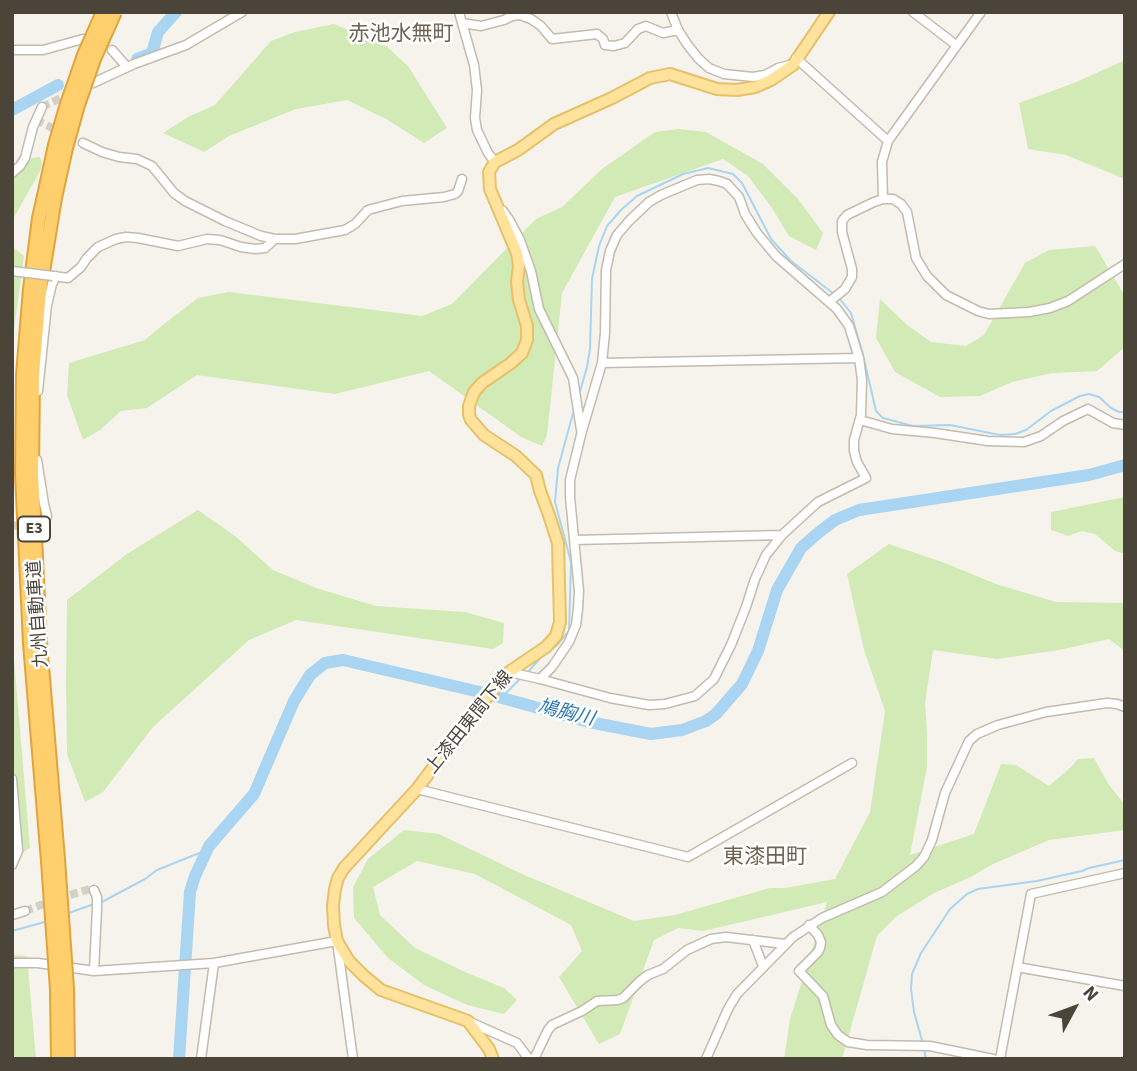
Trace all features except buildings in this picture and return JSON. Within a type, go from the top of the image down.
[{"type":"highway","name":"九州自動車道","points":[[68,1059],[35,553],[32,474],[33,375],[55,145],[84,55],[103,12]]},
{"type":"highway","name":"九州自動車道","points":[[50,197],[93,59],[115,12]]},
{"type":"highway","name":"九州自動車道","points":[[58,1059],[62,990]]},
{"type":"main road","points":[[495,162],[518,150],[554,124],[650,78],[670,74],[718,89],[737,90],[755,87],[771,80],[794,61],[829,12]]},
{"type":"main road","name":"上漆田東間下線","points":[[337,941],[333,906],[338,878],[359,850],[417,789],[478,708],[509,672],[537,654],[556,636],[560,622],[558,542],[536,475],[516,456],[484,435],[469,415],[474,392],[522,353],[527,340],[527,326],[519,300],[517,253],[490,189],[489,172],[495,162]]},
{"type":"main road","points":[[337,941],[349,961],[382,989],[468,1021],[489,1049],[493,1059]]},
{"type":"street","points":[[93,83],[186,45],[242,12]]},
{"type":"street","points":[[671,12],[678,30],[698,58],[709,68],[724,74],[753,78],[794,61],[888,142]]},
{"type":"street","points":[[913,12],[956,45]]},
{"type":"street","points":[[883,199],[882,162],[888,142],[981,12]]},
{"type":"street","points":[[457,16],[481,26],[520,15],[541,26],[552,39],[597,34],[606,45],[614,46],[625,43],[638,29],[646,26],[663,33],[678,30]]},
{"type":"street","points":[[457,16],[474,65],[477,130],[495,162]]},
{"type":"street","points":[[12,50],[43,50],[83,39]]},
{"type":"street","points":[[112,50],[127,67]]},
{"type":"street","points":[[12,173],[25,158],[33,127],[42,107]]},
{"type":"street","points":[[83,143],[102,152],[137,159],[152,166],[174,193],[185,201],[225,222],[275,239],[295,239],[345,230],[368,210],[402,201],[455,194],[463,178]]},
{"type":"street","points":[[509,672],[610,698],[649,705],[695,696],[710,684],[731,645],[766,555],[782,535],[818,502],[866,478],[854,451],[860,420],[862,380],[859,358],[847,321],[776,256],[757,233],[745,214],[739,197],[727,184],[709,179],[697,180],[661,195],[649,202],[629,221],[617,235],[610,251],[606,270],[602,363],[573,461],[570,481],[579,591],[576,625],[569,642],[540,679]]},
{"type":"street","points":[[829,302],[845,289],[852,277],[842,221],[847,215],[883,199],[893,199],[907,212],[916,258],[927,276],[946,295],[989,314],[1050,308],[1068,301],[1125,264]]},
{"type":"street","points":[[496,204],[510,221],[520,240],[531,271],[539,309],[573,378],[582,431]]},
{"type":"street","points":[[12,271],[68,278],[98,247],[126,237],[178,246],[207,239],[220,240],[255,249],[269,246],[275,239]]},
{"type":"street","points":[[45,522],[47,516],[36,447],[38,396],[47,305],[55,276]]},
{"type":"street","points":[[602,363],[859,358]]},
{"type":"street","points":[[860,420],[892,429],[988,441],[1024,442],[1041,436],[1088,409],[1113,423],[1125,425]]},
{"type":"street","points":[[575,540],[782,535]]},
{"type":"street","points":[[706,1059],[732,1002],[785,944],[822,918],[882,892],[916,866],[932,840],[940,807],[955,770],[969,741],[977,734],[998,724],[1046,712],[1107,703],[1125,707]]},
{"type":"street","points":[[417,789],[688,857],[852,763]]},
{"type":"street","points":[[12,779],[18,851],[12,865]]},
{"type":"street","points":[[1000,1059],[1031,894],[1125,873]]},
{"type":"street","points":[[94,890],[97,897],[94,971]]},
{"type":"street","points":[[12,915],[26,911]]},
{"type":"street","points":[[809,925],[818,935],[820,948],[799,971],[823,996],[831,1025],[838,1035],[848,1042],[867,1045],[930,1046],[993,1059]]},
{"type":"street","points":[[534,1059],[552,1025],[597,1001],[623,998],[648,975],[663,969],[687,950],[711,939],[726,937],[785,944]]},
{"type":"street","points":[[753,940],[763,966]]},
{"type":"street","points":[[12,963],[38,962],[94,971],[214,963],[337,941],[353,1059]]},
{"type":"street","points":[[201,1059],[214,963]]},
{"type":"street","points":[[1017,967],[1125,986]]},
{"type":"street","points":[[468,1021],[517,1043],[529,1059]]},
{"type":"green space","points":[[334,24],[386,46],[408,66],[447,128],[424,143],[386,119],[347,100],[296,109],[229,136],[204,152],[163,133],[188,117],[215,105],[271,41],[295,32]]},
{"type":"green space","points":[[1125,60],[1125,179],[1066,155],[1028,149],[1019,103],[1074,83]]},
{"type":"green space","points":[[679,129],[706,132],[763,164],[798,199],[823,233],[816,250],[789,236],[748,176],[723,159],[615,197],[562,293],[547,435],[542,446],[521,437],[429,371],[335,394],[197,375],[147,408],[121,411],[100,430],[83,440],[67,395],[69,363],[145,340],[198,298],[229,292],[422,316],[452,304],[536,219],[562,207],[602,169],[655,132]]},
{"type":"green space","points":[[40,157],[40,171],[12,221],[12,164]]},
{"type":"green space","points":[[12,246],[24,256],[12,345]]},
{"type":"green space","points":[[1095,246],[1125,296],[1125,347],[1097,371],[1052,373],[1012,382],[980,396],[940,397],[895,372],[876,338],[880,299],[907,325],[931,342],[966,346],[984,335],[1025,263],[1049,250]]},
{"type":"green space","points":[[1125,497],[1125,554],[1115,551],[1095,534],[1082,531],[1068,536],[1051,530],[1051,512]]},
{"type":"green space","points":[[198,510],[235,536],[273,570],[316,588],[376,606],[465,612],[504,623],[503,643],[493,649],[296,620],[249,640],[153,727],[103,792],[85,802],[67,754],[67,600],[127,554]]},
{"type":"green space","points":[[889,544],[996,584],[1056,602],[1125,603],[1125,651],[1109,639],[997,659],[933,650],[925,703],[927,767],[910,855],[974,834],[1001,764],[1016,765],[1049,786],[1078,759],[1094,758],[1109,785],[1125,805],[1125,830],[1049,840],[934,893],[897,916],[877,936],[842,1059],[784,1059],[790,1019],[827,902],[703,931],[678,928],[654,940],[620,1034],[599,1044],[559,977],[582,951],[571,925],[475,874],[417,861],[373,887],[380,915],[415,948],[504,988],[517,1000],[504,1014],[467,1005],[424,985],[388,958],[354,918],[353,887],[368,859],[404,830],[439,834],[522,874],[634,921],[675,915],[770,888],[835,879],[870,812],[885,711],[864,650],[847,574]]},
{"type":"green space","points":[[12,635],[30,848],[12,859]]},
{"type":"green space","points":[[12,955],[27,956],[36,1059],[12,1059]]},
{"type":"waterway","points":[[137,59],[152,53],[158,32],[176,12]]},
{"type":"waterway","points":[[12,110],[58,85]]},
{"type":"waterway","points":[[579,395],[590,349],[592,279],[599,246],[607,226],[637,196],[683,174],[708,168],[733,174],[742,183],[771,239],[791,261],[834,294]]},
{"type":"waterway","points":[[839,298],[851,313],[876,411],[883,418],[913,426],[950,425],[1000,435],[1026,430],[1051,411],[1089,394],[1099,397],[1111,408],[1125,412]]},
{"type":"waterway","points":[[549,651],[569,631],[571,562],[555,502],[558,468],[574,410]]},
{"type":"waterway","name":"鳩胸川","points":[[179,1059],[190,892],[195,876],[209,846],[254,794],[294,701],[310,675],[325,663],[343,660],[484,693],[589,722],[651,734],[682,730],[716,714],[742,684],[758,651],[777,590],[801,548],[835,520],[859,510],[1089,475],[1125,465]]},
{"type":"waterway","points":[[527,673],[542,656]]},
{"type":"waterway","points":[[501,698],[520,679]]},
{"type":"waterway","points":[[100,903],[157,870],[207,850]]},
{"type":"waterway","points":[[923,1044],[914,1012],[912,974],[921,953],[950,909],[967,894],[978,889],[1037,881],[1125,860]]},
{"type":"waterway","points":[[66,914],[94,904]]},
{"type":"waterway","points":[[12,931],[48,921]]},
{"type":"waterway","points":[[924,1049],[926,1059]]},
{"type":"tunnel","points":[[42,107],[71,93]]},
{"type":"tunnel","points":[[36,120],[83,143]]},
{"type":"tunnel","points":[[12,526],[28,524]]},
{"type":"tunnel","points":[[25,911],[63,897],[94,890]]},
{"type":"district","name":"赤池水無町","points":[[401,35]]},
{"type":"district","name":"東漆田町","points":[[765,858]]}]
